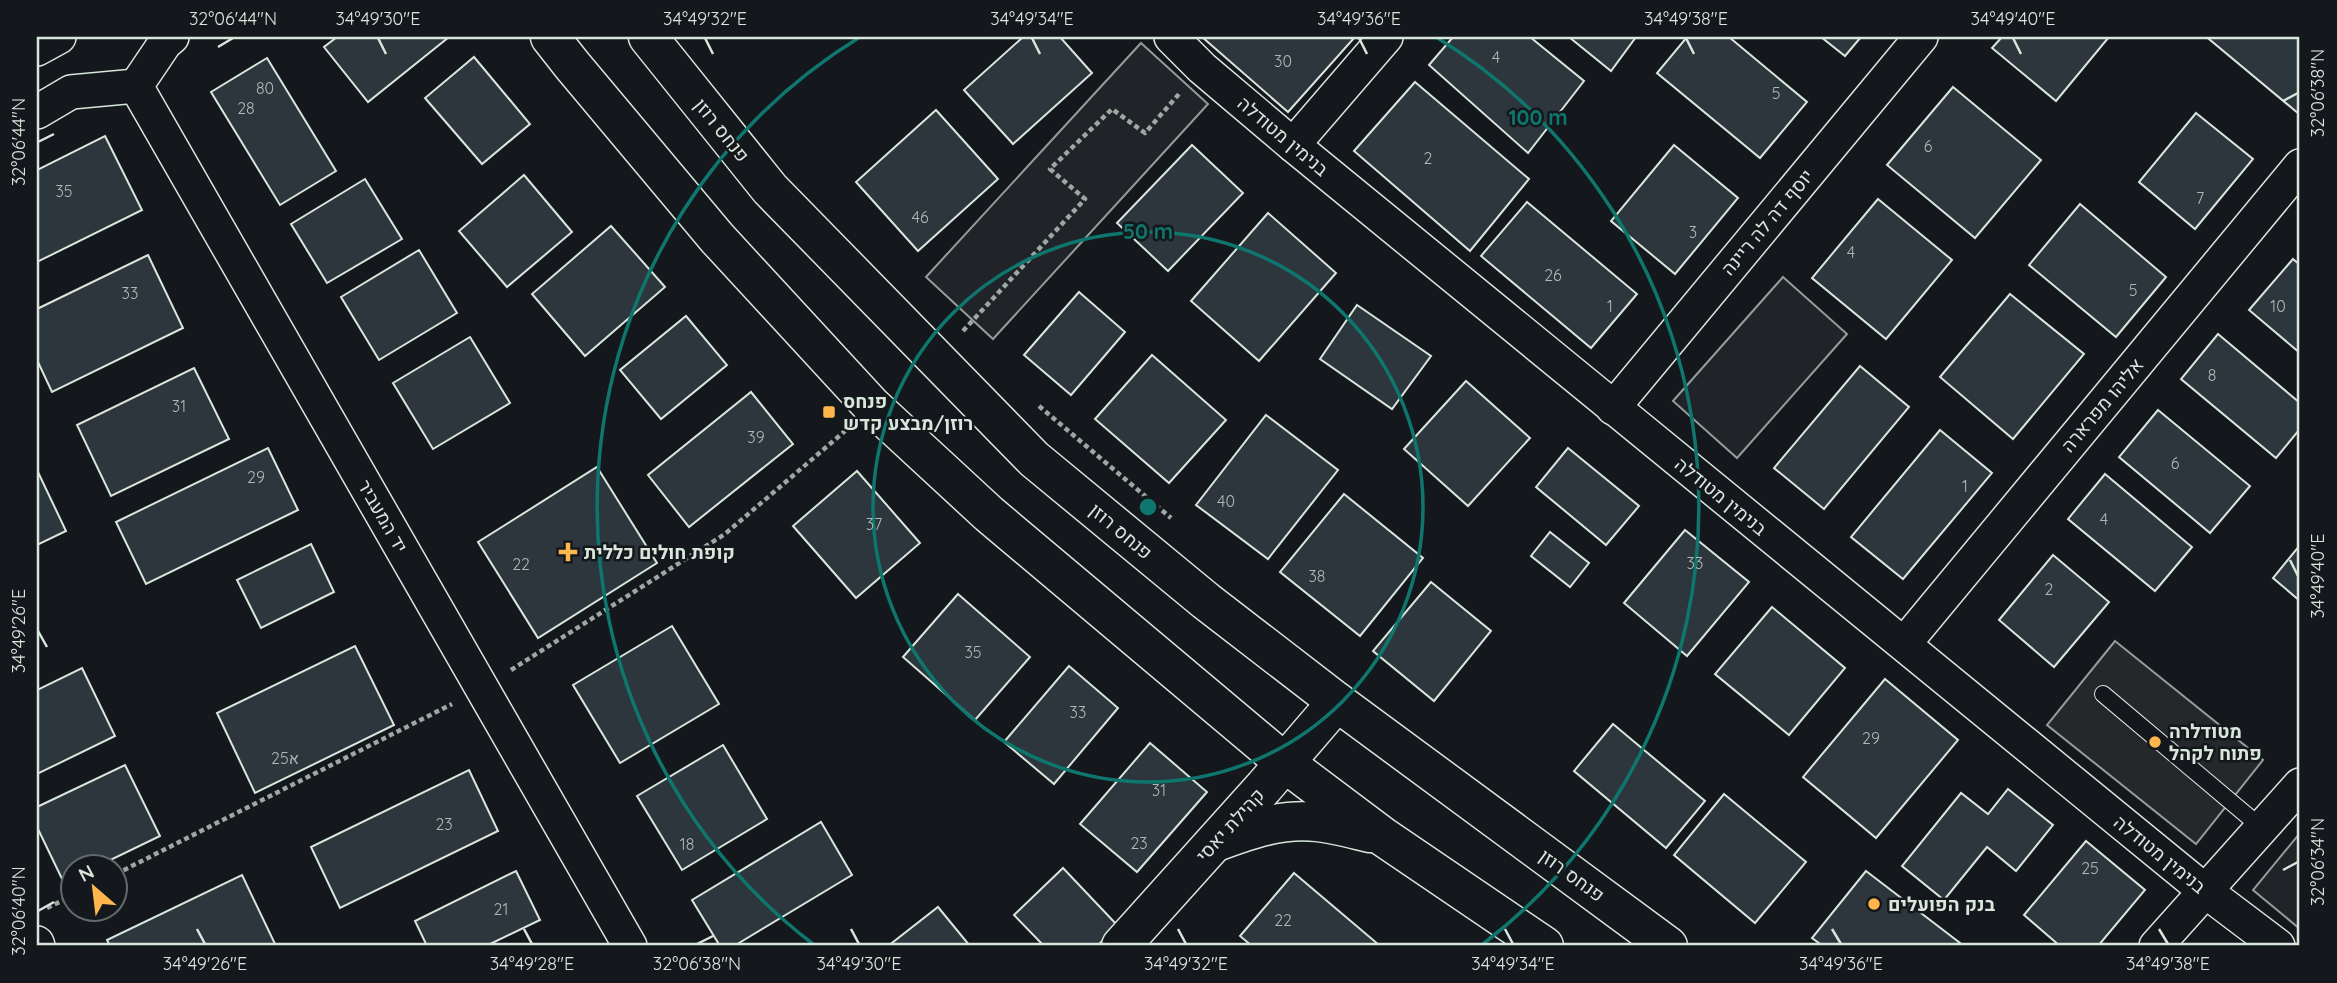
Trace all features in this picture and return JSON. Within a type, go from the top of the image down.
[{"type":"main road","points":[[550,37],[717,238],[871,405],[989,514],[1285,763],[1382,835],[1544,946]]},
{"type":"main road","name":"פנחס רוזן","points":[[648,37],[770,189],[1034,459],[1206,601],[1337,702],[1668,946]]},
{"type":"main road","name":"קהילת יאסי","points":[[1121,946],[1216,842],[1337,702]]},
{"type":"main road","points":[[1216,842],[1284,822],[1316,822],[1382,835]]},
{"type":"street","points":[[37,49],[59,37]]},
{"type":"street","points":[[37,112],[71,92],[136,86],[164,43],[172,37]]},
{"type":"street","name":"בנימין מטודלה","points":[[1171,37],[1202,68],[1293,145],[2204,890],[2277,946]]},
{"type":"street","points":[[1293,145],[1386,37]]},
{"type":"street","name":"יוסף דה לה ריינה","points":[[1613,408],[1922,37]]},
{"type":"street","name":"יד המעביר","points":[[136,86],[631,946]]},
{"type":"street","name":"אליהו מפרארה","points":[[1904,645],[2300,166]]},
{"type":"street","points":[[2156,946],[2300,785]]},
{"type":"lane","points":[[2103,694],[2262,828]]},
{"type":"path","points":[[960,334],[1085,199],[1050,169],[1112,109],[1145,133],[1202,68]]},
{"type":"path","points":[[1038,405],[1175,523]]},
{"type":"path","points":[[37,913],[60,902]]},
{"type":"shaded area","points":[[1141,43],[1208,104],[993,339],[926,277]]},
{"type":"shaded area","points":[[1783,277],[1847,334],[1737,458],[1673,401]]},
{"type":"shaded area","name":"מטודלרה פתוח לקהל","points":[[2115,641],[2263,760],[2196,844],[2047,725]]},
{"type":"shaded area","points":[[2300,833],[2300,929],[2253,890]]},
{"type":"building","points":[[337,37],[449,37],[368,102],[324,47]]},
{"type":"building","points":[[1023,37],[1060,37],[1092,73],[1013,144],[964,90]]},
{"type":"building","points":[[1202,37],[1355,37],[1288,112]]},
{"type":"building","points":[[1453,37],[1530,37],[1584,81],[1528,153],[1429,65]]},
{"type":"building","points":[[1569,37],[1636,37],[1611,71]]},
{"type":"building","points":[[1687,37],[1729,37],[1807,102],[1760,158],[1657,73]]},
{"type":"building","points":[[1821,37],[1861,37],[1845,56]]},
{"type":"building","points":[[2002,37],[2109,37],[2056,101],[1992,48]]},
{"type":"building","points":[[2300,37],[2299,114],[2209,39]]},
{"type":"building","points":[[474,57],[530,124],[482,164],[425,98]]},
{"type":"building","points":[[267,58],[336,171],[280,205],[211,92]]},
{"type":"building","points":[[1415,82],[1529,179],[1470,251],[1354,151]]},
{"type":"building","points":[[1953,87],[2041,160],[1975,238],[1887,165]]},
{"type":"building","points":[[936,110],[998,179],[918,251],[856,182]]},
{"type":"building","points":[[2196,113],[2253,159],[2195,229],[2139,182]]},
{"type":"building","points":[[105,136],[142,210],[37,262],[37,170]]},
{"type":"building","points":[[1192,145],[1243,193],[1168,271],[1117,223]]},
{"type":"building","points":[[1674,145],[1738,198],[1675,274],[1611,221]]},
{"type":"building","points":[[524,175],[572,232],[507,287],[459,231]]},
{"type":"building","points":[[365,179],[402,239],[327,283],[291,224]]},
{"type":"building","points":[[1878,199],[1952,260],[1886,339],[1812,278]]},
{"type":"building","points":[[1527,202],[1637,294],[1591,348],[1481,256]]},
{"type":"building","points":[[2080,204],[2166,277],[2116,337],[2029,265]]},
{"type":"building","points":[[1268,213],[1336,273],[1259,361],[1191,301]]},
{"type":"building","points":[[611,226],[665,287],[585,356],[532,294]]},
{"type":"building","points":[[419,250],[457,313],[379,360],[341,297]]},
{"type":"building","points":[[148,255],[183,328],[52,392],[37,360],[37,309]]},
{"type":"building","points":[[2293,259],[2300,265],[2300,353],[2249,310]]},
{"type":"building","points":[[1079,292],[1125,332],[1071,395],[1024,355]]},
{"type":"building","points":[[2010,294],[2084,354],[2013,439],[1940,377]]},
{"type":"building","points":[[1357,305],[1431,356],[1392,409],[1320,359]]},
{"type":"building","points":[[686,316],[727,365],[661,419],[620,370]]},
{"type":"building","points":[[2218,334],[2300,403],[2300,429],[2276,458],[2181,379]]},
{"type":"building","points":[[470,337],[510,403],[433,449],[393,383]]},
{"type":"building","points":[[1152,355],[1226,420],[1169,483],[1095,419]]},
{"type":"building","points":[[1860,366],[1909,407],[1824,509],[1774,468]]},
{"type":"building","points":[[194,368],[229,439],[111,496],[77,425]]},
{"type":"building","points":[[1466,381],[1530,438],[1468,506],[1404,449]]},
{"type":"building","points":[[751,392],[793,444],[689,527],[648,475]]},
{"type":"building","points":[[2158,410],[2250,486],[2210,533],[2119,457]]},
{"type":"building","points":[[1266,415],[1338,470],[1268,559],[1196,505]]},
{"type":"building","points":[[1940,430],[1992,473],[1903,579],[1851,537]]},
{"type":"building","points":[[268,448],[298,510],[146,584],[116,522]]},
{"type":"building","points":[[1568,448],[1639,506],[1606,545],[1536,487]]},
{"type":"building","name":"קופת חולים כללית","points":[[597,467],[657,563],[538,638],[478,542]]},
{"type":"building","points":[[37,470],[66,531],[37,545]]},
{"type":"building","points":[[857,471],[920,543],[856,598],[793,526]]},
{"type":"building","points":[[2105,474],[2192,547],[2155,591],[2068,519]]},
{"type":"building","points":[[1344,494],[1423,558],[1360,636],[1280,572]]},
{"type":"building","points":[[1685,530],[1749,582],[1687,656],[1624,603]]},
{"type":"building","points":[[1550,532],[1589,563],[1570,587],[1531,556]]},
{"type":"building","points":[[311,544],[334,592],[261,628],[237,580]]},
{"type":"building","points":[[2300,545],[2300,601],[2273,578]]},
{"type":"building","points":[[2053,555],[2109,602],[2054,667],[1999,620]]},
{"type":"building","points":[[1431,582],[1491,631],[1434,701],[1373,651]]},
{"type":"building","points":[[958,594],[1030,657],[975,720],[903,657]]},
{"type":"building","points":[[1772,607],[1845,668],[1789,735],[1715,674]]},
{"type":"building","points":[[672,626],[719,704],[620,763],[573,685]]},
{"type":"building","points":[[355,646],[394,725],[255,793],[217,713]]},
{"type":"building","points":[[1069,666],[1118,708],[1054,784],[1004,742]]},
{"type":"building","points":[[82,668],[115,736],[37,774],[37,690]]},
{"type":"building","points":[[1885,679],[1958,740],[1876,838],[1803,777]]},
{"type":"building","points":[[1613,724],[1705,801],[1666,848],[1574,771]]},
{"type":"building","points":[[1150,743],[1207,792],[1137,872],[1080,824]]},
{"type":"building","points":[[723,745],[767,819],[682,870],[637,796]]},
{"type":"building","points":[[125,765],[160,836],[125,853],[60,853],[60,875],[37,827],[37,807]]},
{"type":"building","points":[[469,770],[498,831],[340,908],[311,847]]},
{"type":"building","points":[[2008,789],[2053,825],[2016,871],[1987,847],[1944,900],[1902,866],[1961,793],[1988,814]]},
{"type":"building","points":[[1724,794],[1806,862],[1755,923],[1674,855]]},
{"type":"building","points":[[821,822],[852,875],[734,946],[720,946],[692,900]]},
{"type":"building","points":[[2086,841],[2145,890],[2098,946],[2060,946],[2024,915]]},
{"type":"building","points":[[1063,868],[1118,926],[1097,946],[1044,946],[1014,915]]},
{"type":"building","points":[[516,871],[540,920],[486,946],[427,946],[415,921]]},
{"type":"building","name":"בנק הפועלים","points":[[1866,871],[1964,946],[1823,946],[1812,938]]},
{"type":"building","points":[[1294,873],[1379,945],[1252,946],[1240,936]]},
{"type":"building","points":[[242,875],[276,946],[110,946],[107,940]]},
{"type":"building","points":[[938,907],[970,946],[888,946]]},
{"type":"place","name":"פנחס רוזן/מבצע קדש","points":[[829,412]]},
{"type":"place","name":"קופת חולים כללית","points":[[568,552]]},
{"type":"place","name":"מטודלרה פתוח לקהל","points":[[2155,742]]},
{"type":"place","name":"בנק הפועלים","points":[[1874,904]]}]
